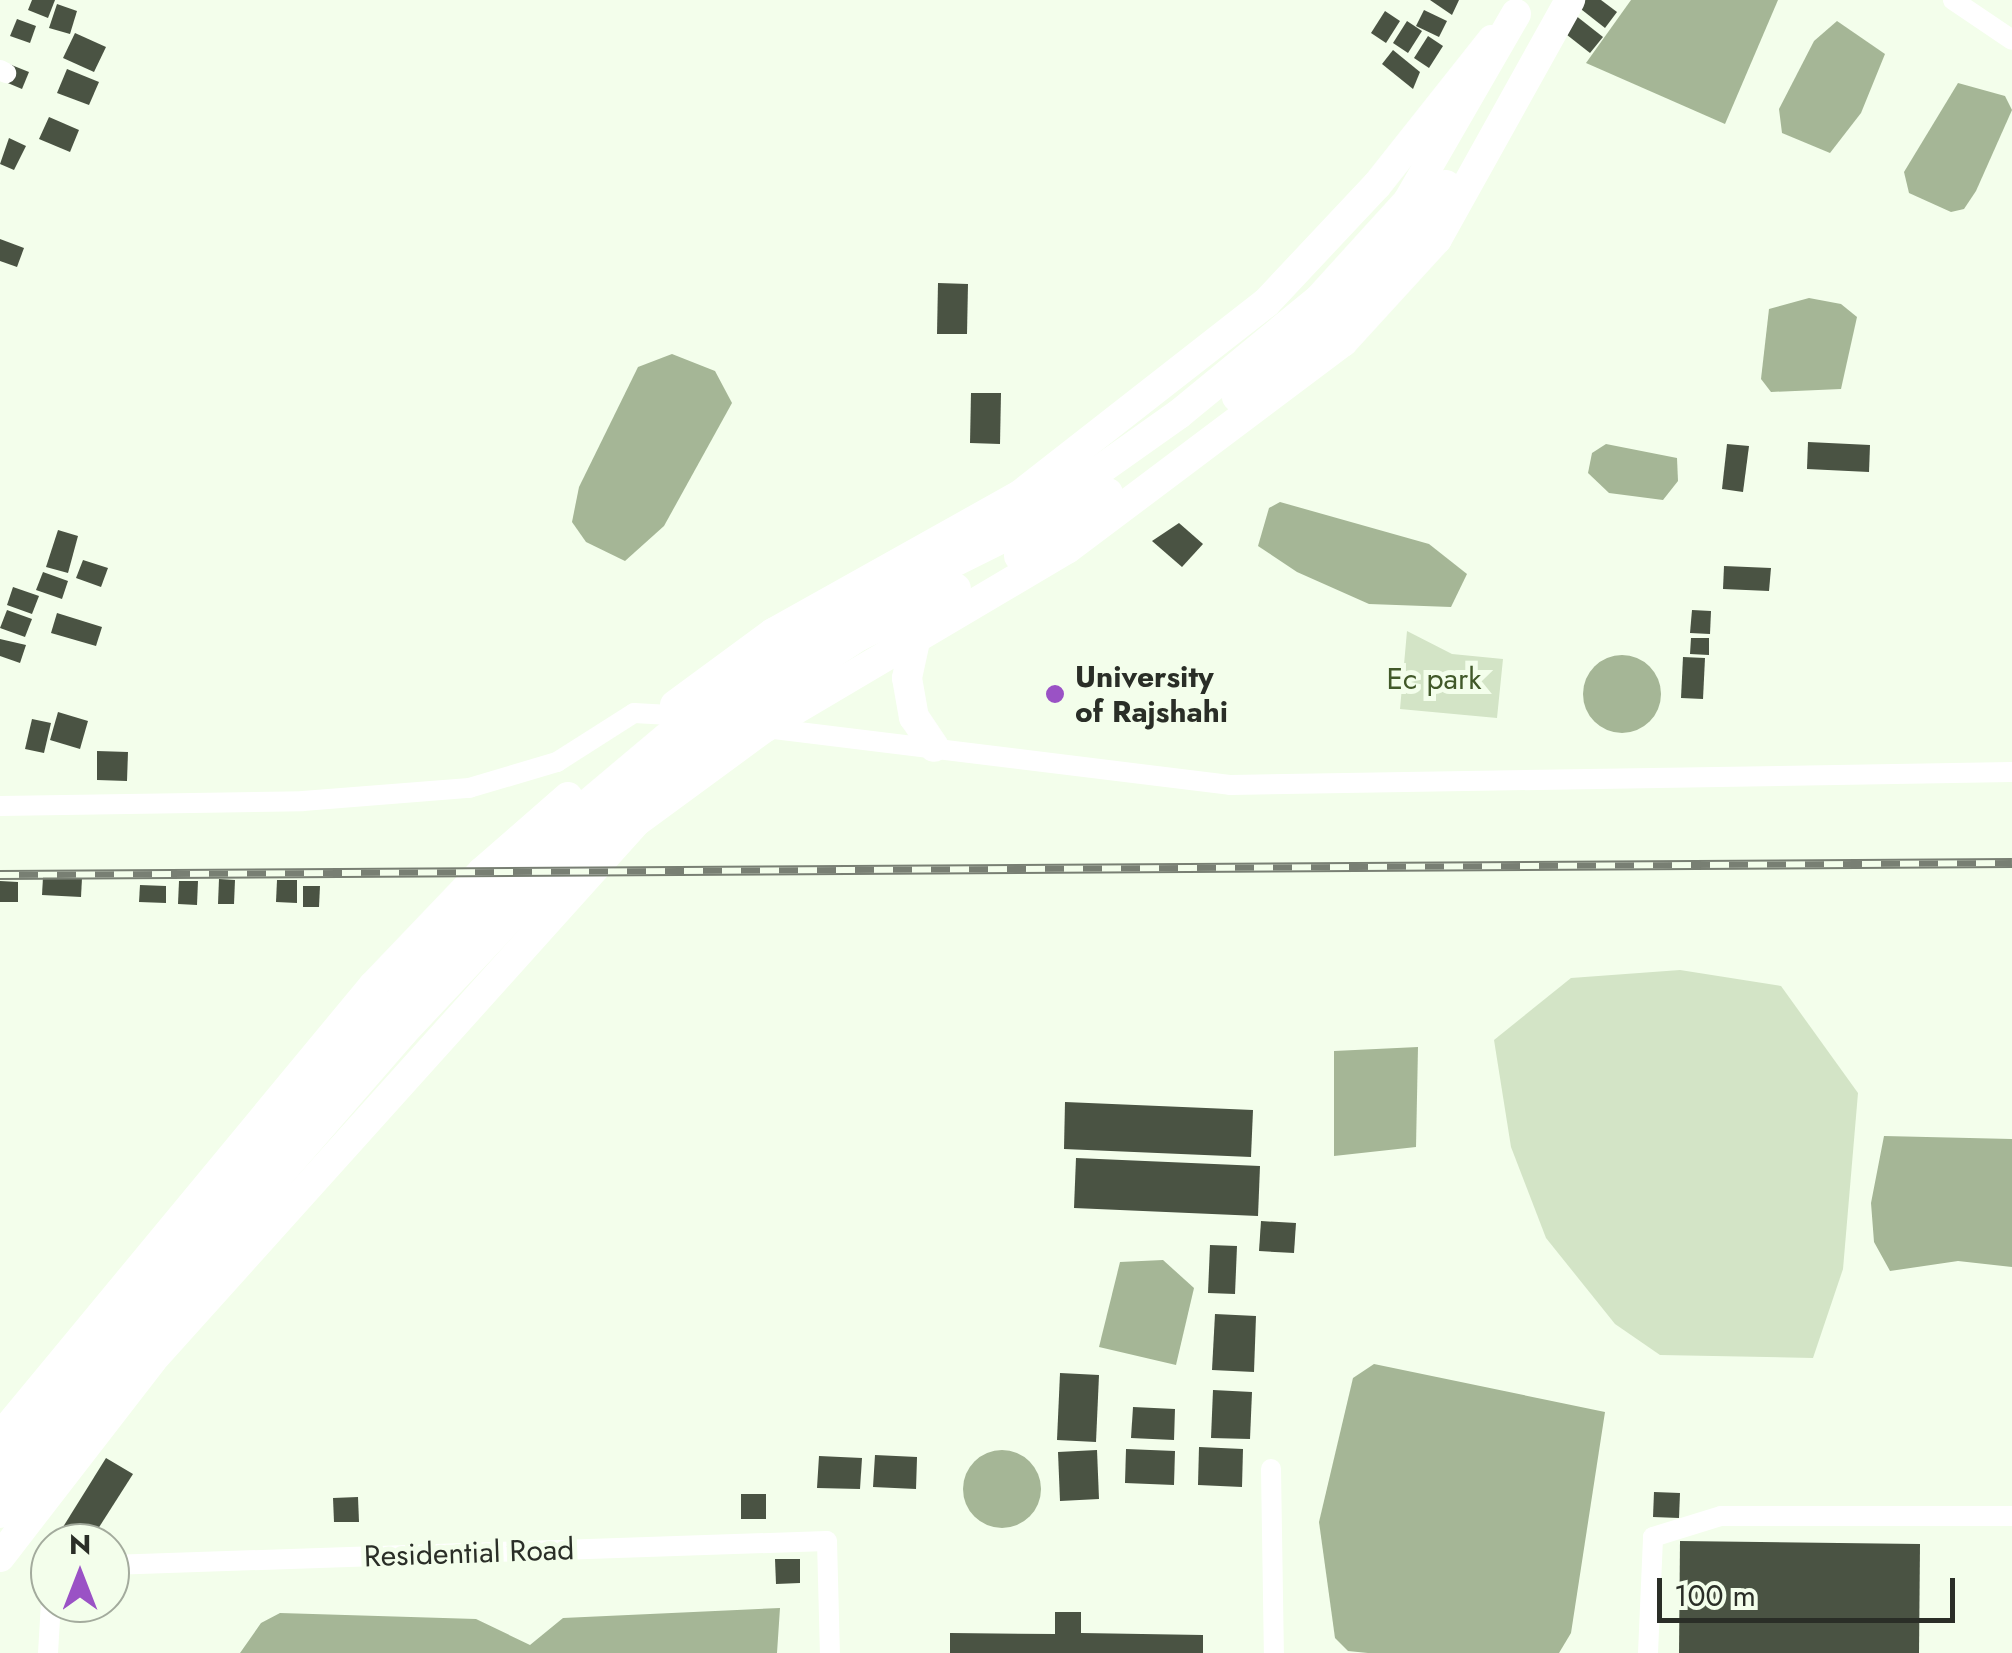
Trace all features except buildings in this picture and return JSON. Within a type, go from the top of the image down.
[{"type":"main road","points":[[0,1557],[152,1360],[636,822],[764,728],[916,632],[1067,549],[1342,342],[1436,238],[1570,0]]},
{"type":"main road","points":[[0,1513],[98,1384],[403,1032],[593,830],[706,736],[860,636],[1020,556],[1194,433],[1348,302],[1428,215],[1491,92],[1522,7]]},
{"type":"main road","points":[[0,1437],[373,986],[482,872],[666,712],[773,633],[1020,495],[1266,303],[1377,186],[1522,7]]},
{"type":"main road","points":[[0,1474],[79,1369],[385,1016],[577,813],[692,716],[847,616],[1008,536],[1179,414],[1318,300],[1408,200],[1491,92],[1547,39]]},
{"type":"main road","points":[[916,632],[907,678],[914,717],[934,748]]},
{"type":"street","points":[[1953,0],[2012,40]]},
{"type":"street","points":[[0,806],[303,801],[469,788],[557,762],[634,713],[666,712],[764,728],[1230,785],[2012,772]]},
{"type":"street","points":[[1272,1469],[1274,1653]]},
{"type":"street","points":[[1648,1653],[1654,1538],[1720,1516],[2012,1516]]},
{"type":"street","name":"Residential Road","points":[[130,1564],[827,1541],[830,1653]]},
{"type":"street","points":[[48,1653],[50,1623]]},
{"type":"green space","name":"Ec park","points":[[1407,631],[1452,654],[1503,659],[1497,718],[1400,709]]},
{"type":"green space","points":[[1680,970],[1781,986],[1858,1093],[1843,1269],[1813,1358],[1660,1355],[1615,1324],[1546,1238],[1511,1147],[1494,1040],[1571,978]]},
{"type":"shaded area","points":[[1631,0],[1778,0],[1725,124],[1586,63]]},
{"type":"shaded area","points":[[1837,21],[1885,54],[1861,113],[1830,153],[1782,133],[1779,109],[1814,41]]},
{"type":"shaded area","points":[[1958,83],[2005,96],[2012,110],[1976,191],[1964,209],[1951,212],[1909,193],[1904,172]]},
{"type":"shaded area","points":[[1809,298],[1841,304],[1857,317],[1841,389],[1771,392],[1761,379],[1769,309]]},
{"type":"shaded area","points":[[672,354],[715,371],[732,403],[664,526],[625,561],[586,542],[572,522],[579,487],[638,367]]},
{"type":"shaded area","points":[[1606,444],[1677,458],[1678,481],[1663,500],[1609,493],[1588,473],[1592,453]]},
{"type":"shaded area","points":[[1280,502],[1429,544],[1467,574],[1451,607],[1369,604],[1297,572],[1258,546],[1269,508]]},
{"type":"shaded area","points":[[1622,655],[1637,658],[1649,667],[1658,679],[1658,709],[1649,721],[1637,730],[1622,733],[1607,730],[1595,721],[1586,709],[1583,694],[1586,679],[1595,667],[1607,658]]},
{"type":"shaded area","points":[[1418,1047],[1416,1147],[1334,1156],[1334,1051]]},
{"type":"shaded area","points":[[1884,1136],[2012,1139],[2012,1267],[1958,1261],[1890,1271],[1874,1242],[1871,1203]]},
{"type":"shaded area","points":[[1163,1260],[1194,1288],[1176,1365],[1099,1347],[1120,1262]]},
{"type":"shaded area","points":[[1374,1364],[1605,1412],[1571,1633],[1559,1653],[1368,1653],[1348,1651],[1335,1638],[1319,1522],[1353,1378]]},
{"type":"shaded area","points":[[1002,1450],[1030,1461],[1041,1489],[1030,1517],[1002,1528],[974,1517],[963,1489],[974,1461]]},
{"type":"shaded area","points":[[780,1608],[777,1653],[240,1653],[261,1623],[280,1613],[476,1619],[530,1645],[563,1618]]},
{"type":"railway","points":[[0,875],[2012,863]]},
{"type":"place","name":"University of Rajshahi","points":[[1055,694]]}]
